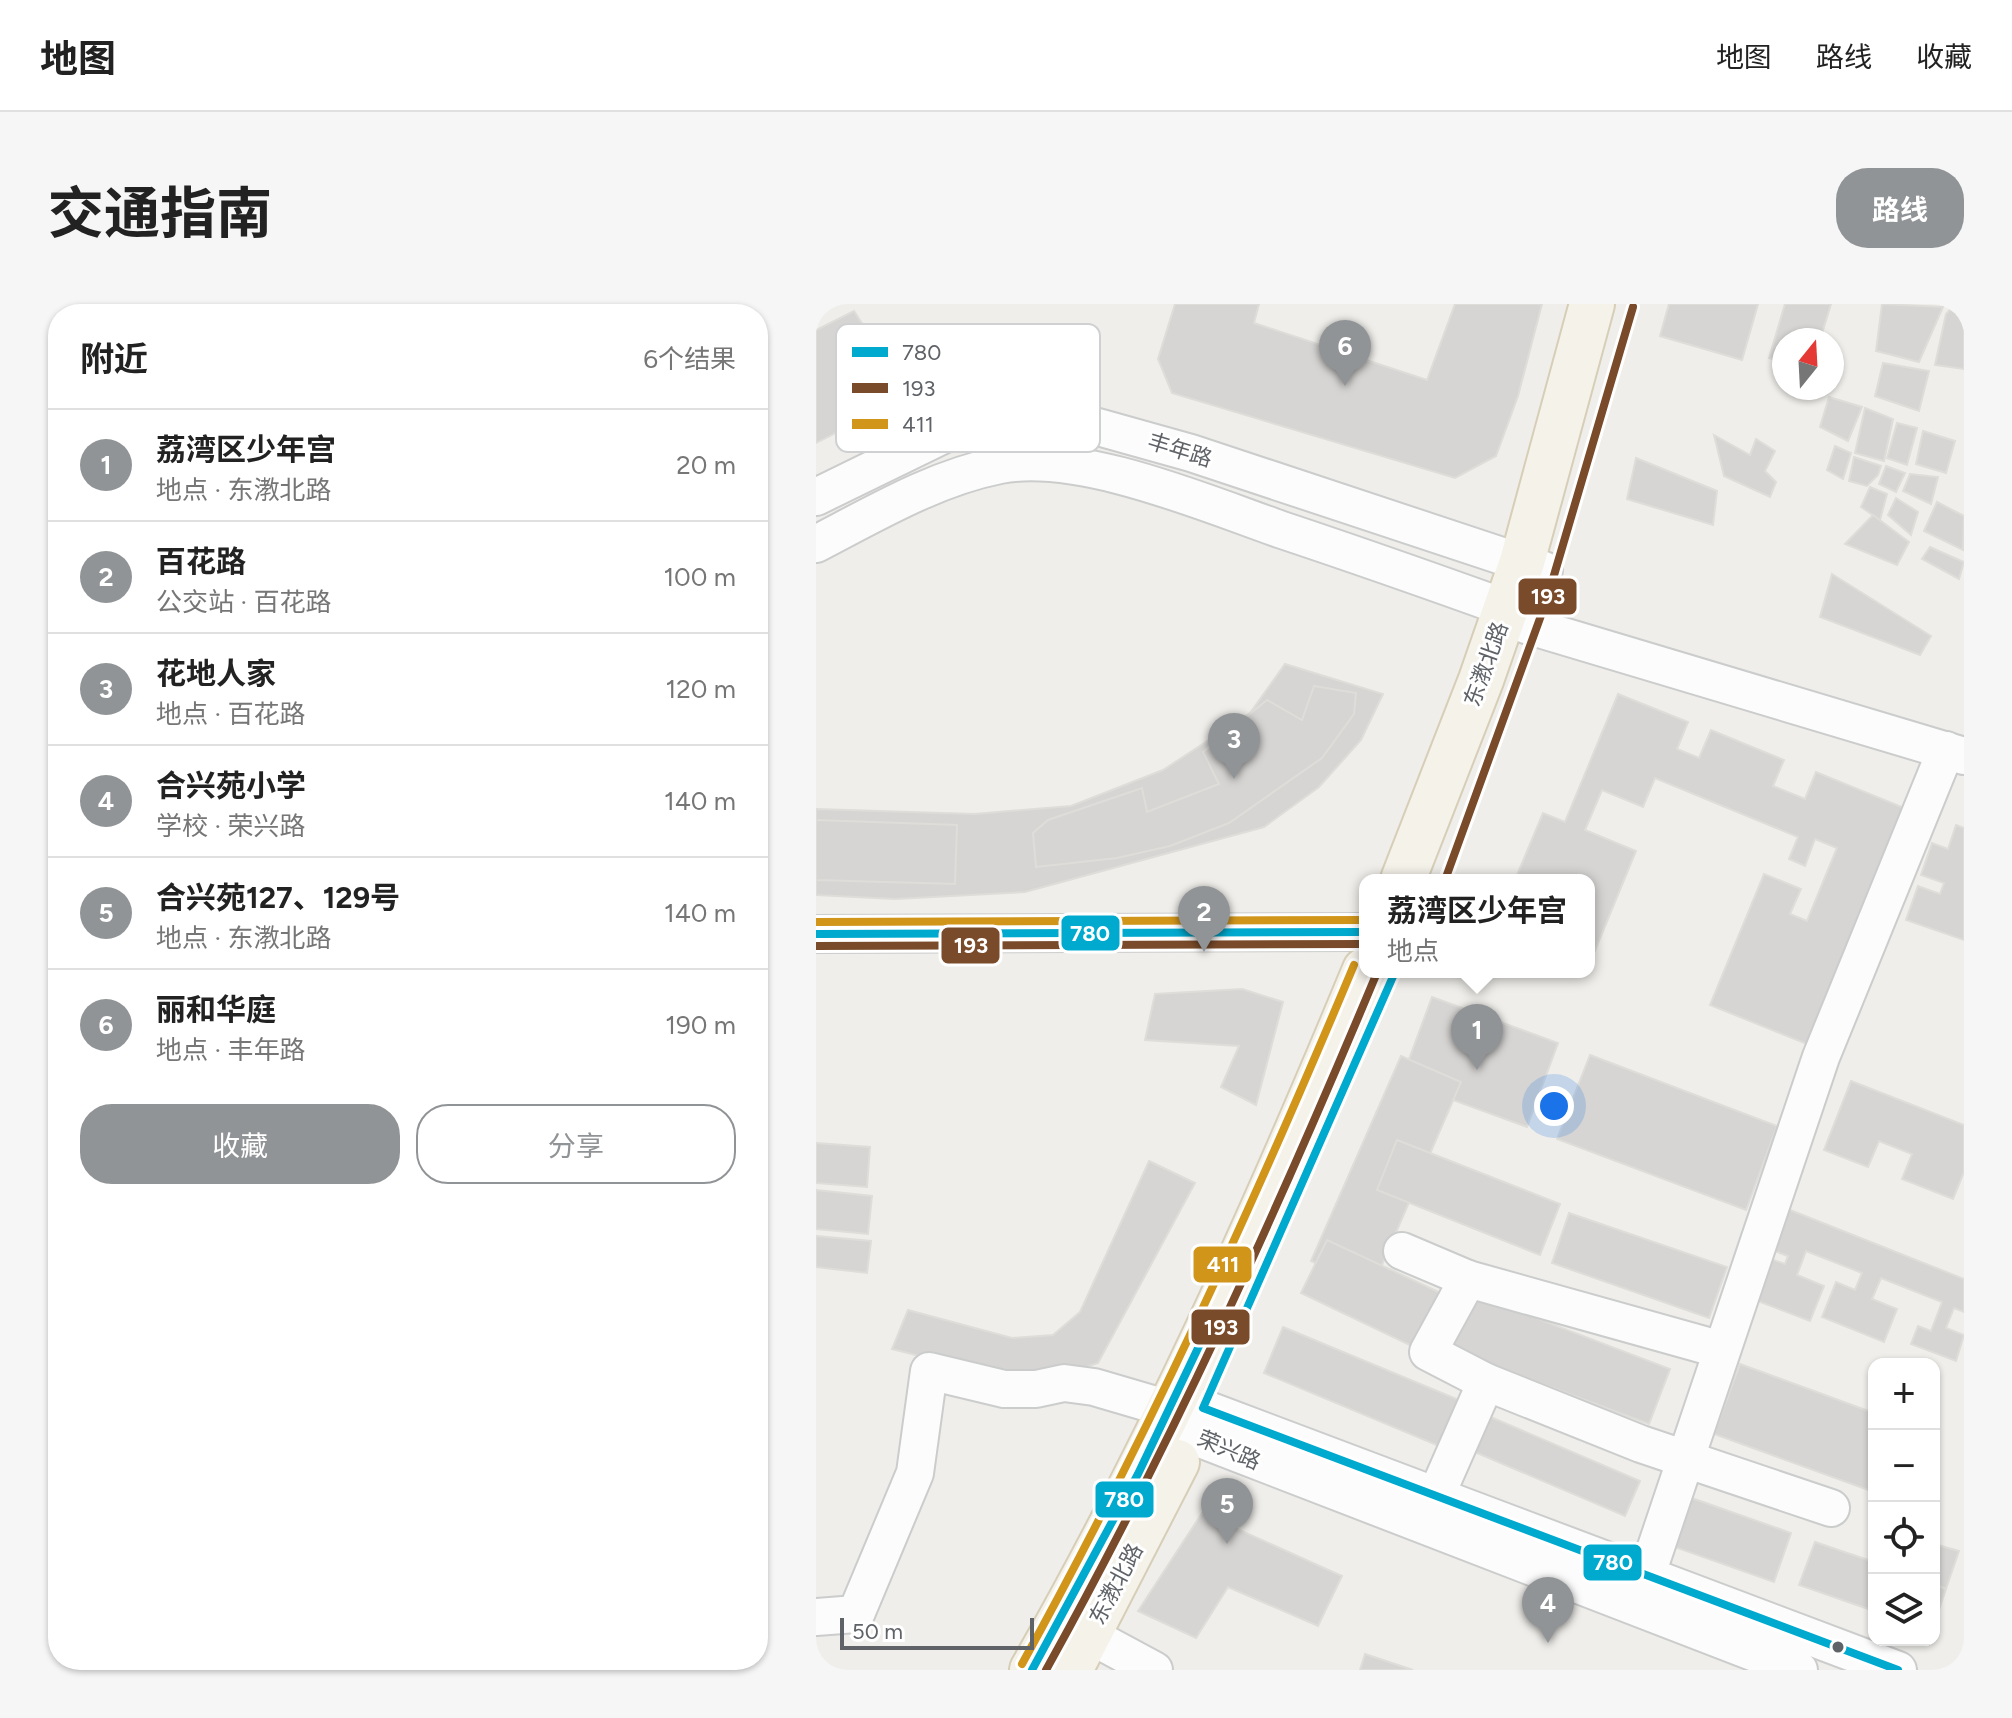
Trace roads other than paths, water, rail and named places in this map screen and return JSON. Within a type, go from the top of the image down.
[{"type":"main road","name":"东漖北路","points":[[1533,566],[1592,304]]},
{"type":"main road","name":"东漖北路","points":[[1434,874],[1533,566],[1580,458],[1621,304]]},
{"type":"main road","name":"东漖北路","points":[[1406,874],[1516,616]]},
{"type":"main road","name":"东漖北路","points":[[1032,1670],[1081,1582],[1187,1417],[1272,1185],[1362,978]]},
{"type":"main road","name":"东漖北路","points":[[1080,1652],[1392,978]]},
{"type":"street","name":"丰年路","points":[[1100,428],[1191,453],[1533,566]]},
{"type":"street","name":"丰年路","points":[[816,497],[908,452]]},
{"type":"street","name":"丰年路","points":[[816,544],[913,495],[963,475],[1002,465],[1058,464],[1122,478],[1210,505],[1516,616],[1955,753]]},
{"type":"street","points":[[1647,1574],[1821,1057],[1955,753]]},
{"type":"street","points":[[816,934],[1359,932]]},
{"type":"street","points":[[1402,1251],[1468,1279],[1722,1350]]},
{"type":"street","points":[[1468,1279],[1428,1352],[1486,1382],[1641,1444],[1831,1508]]},
{"type":"street","points":[[816,1617],[856,1614],[915,1473],[929,1371],[1004,1389],[1036,1389],[1064,1383],[1094,1387],[1187,1417]]},
{"type":"street","points":[[1435,1498],[1486,1382]]},
{"type":"street","name":"荣兴路","points":[[1187,1417],[1435,1498],[1647,1574],[1898,1670]]},
{"type":"street","name":"荣兴路","points":[[1187,1417],[1799,1670]]},
{"type":"street","points":[[1080,1652],[1154,1670]]},
{"type":"place","name":"丽和华庭","points":[[1345,386]]},
{"type":"place","name":"花地人家","points":[[1234,779]]},
{"type":"place","name":"百花路","points":[[1204,952]]},
{"type":"place","name":"荔湾区少年宫","points":[[1477,1070]]},
{"type":"place","name":"合兴苑127、129号","points":[[1227,1544]]},
{"type":"place","name":"合兴苑小学","points":[[1548,1643]]}]
